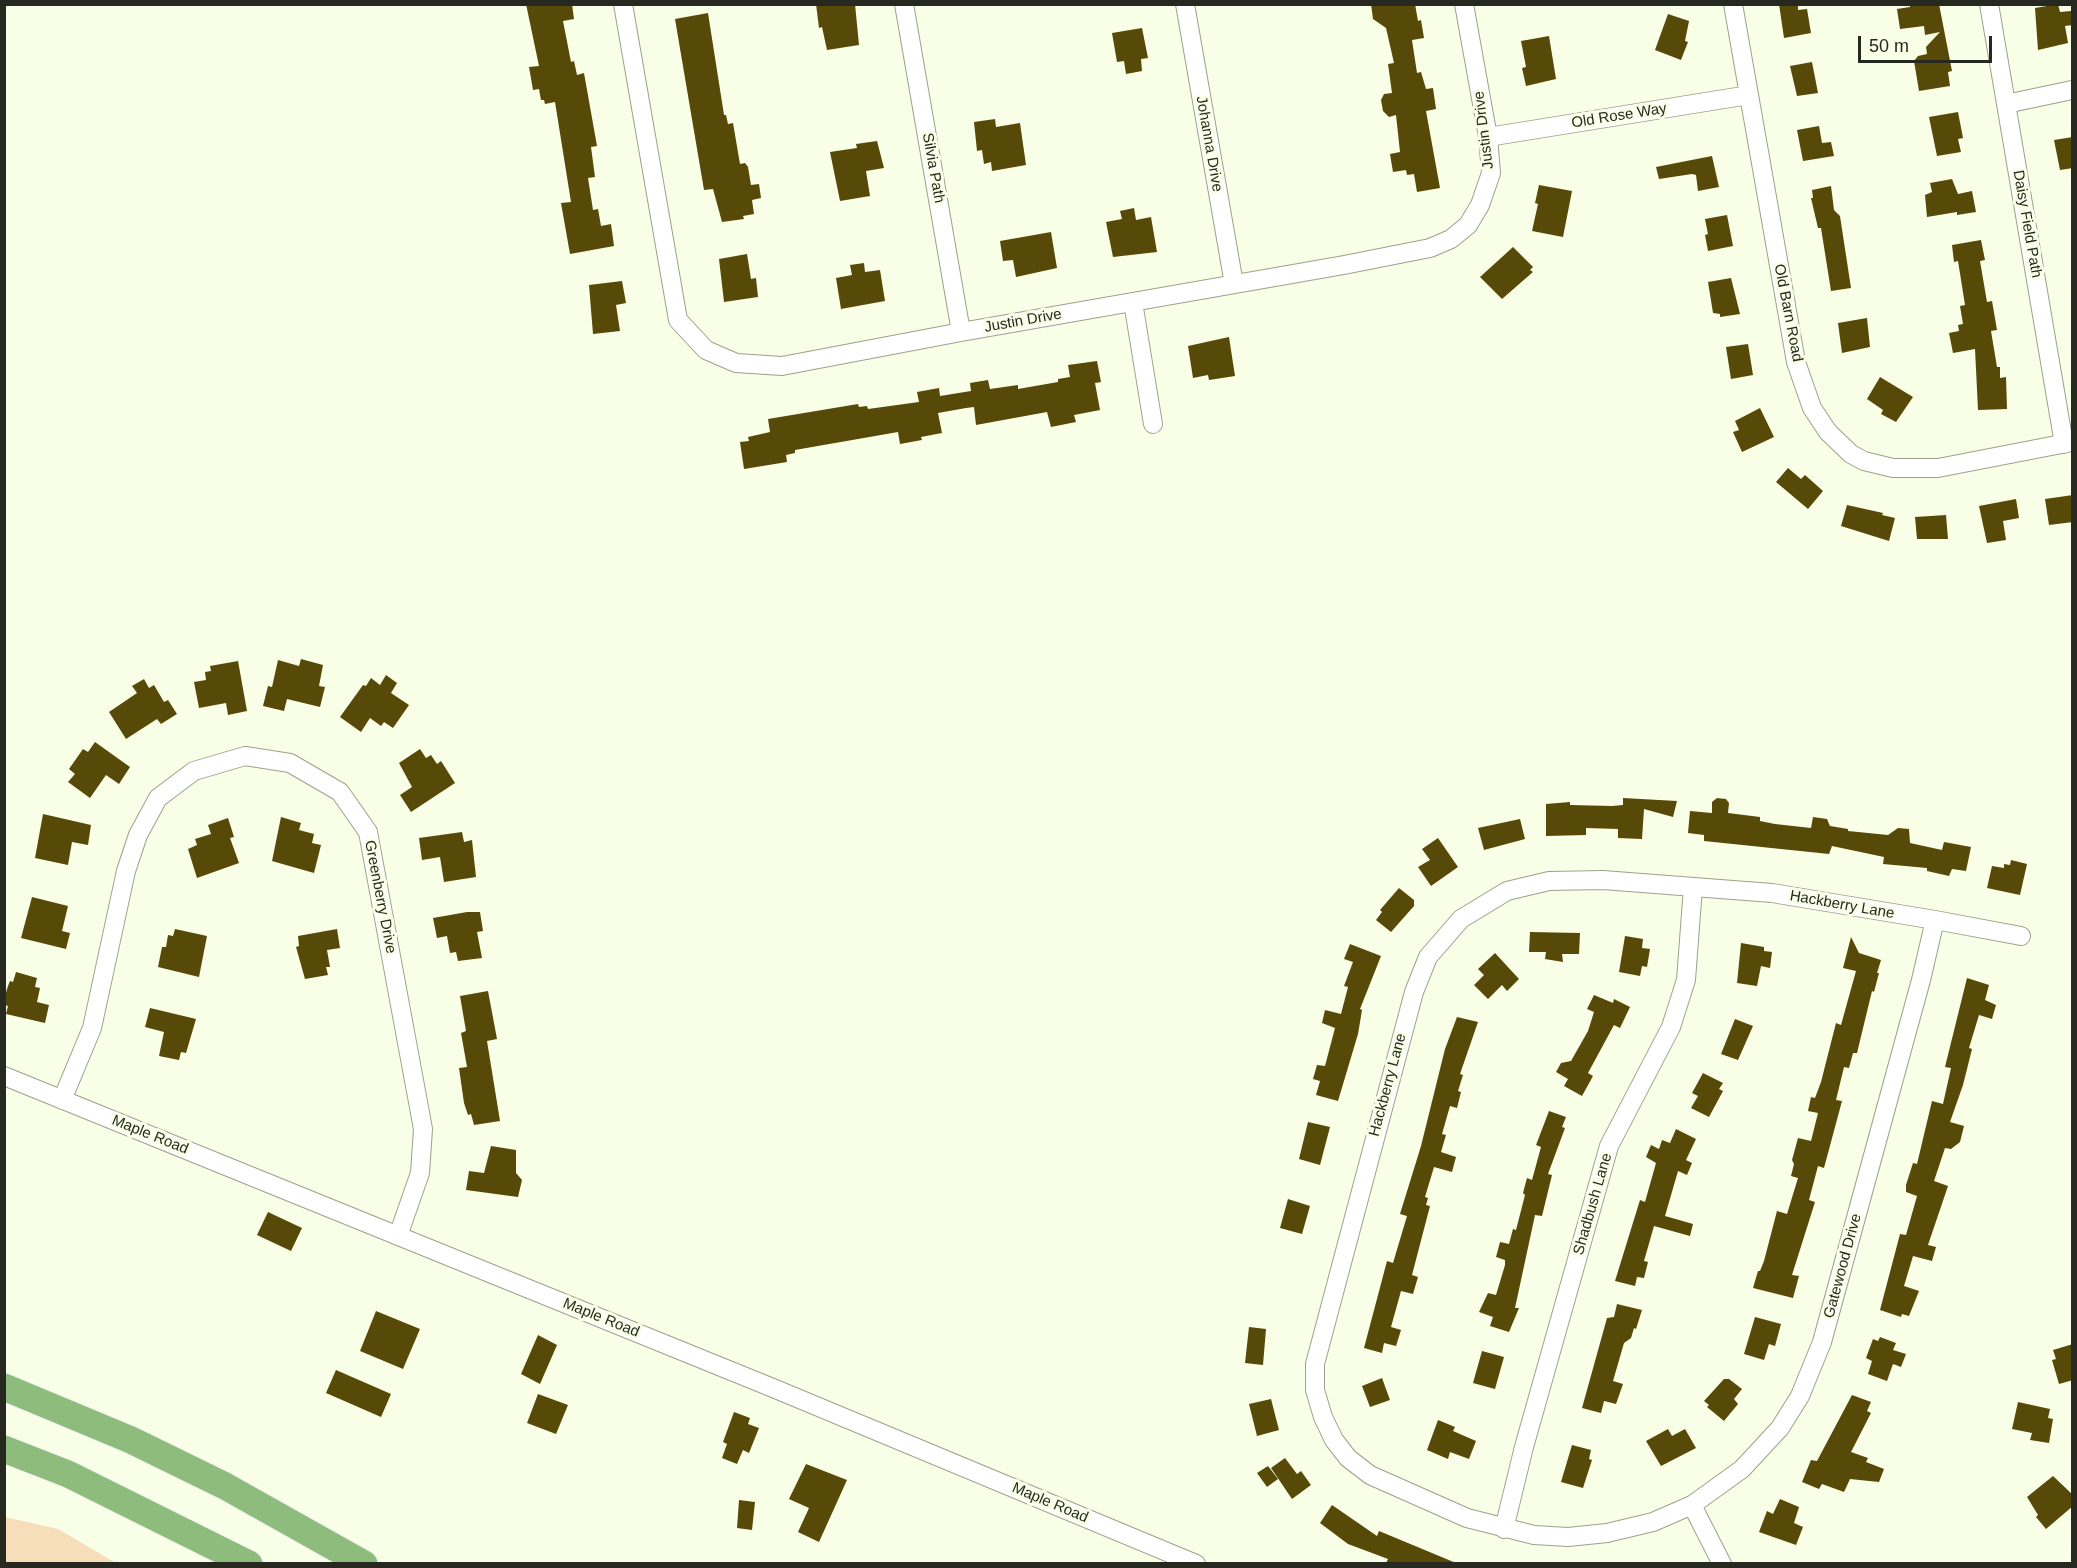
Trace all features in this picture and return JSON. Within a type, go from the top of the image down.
[{"type":"highway","points":[[4,1387],[131,1440],[215,1480],[364,1563]]},
{"type":"highway","points":[[4,1449],[68,1474],[249,1563]]},
{"type":"street","name":"Justin Drive","points":[[623,4],[678,320],[706,350],[736,363],[782,366],[1430,248],[1451,239],[1468,225],[1480,205],[1491,173],[1488,137],[1464,4]]},
{"type":"street","name":"Silvia Path","points":[[904,4],[961,332]]},
{"type":"street","name":"Johanna Drive","points":[[1185,4],[1234,284]]},
{"type":"street","name":"Old Barn Road","points":[[1733,4],[1796,362],[1812,408],[1828,432],[1851,454],[1864,461],[1893,468],[1938,468],[2068,443]]},
{"type":"street","name":"Daisy Field Path","points":[[1989,4],[2068,443]]},
{"type":"street","points":[[2006,104],[2073,90]]},
{"type":"street","name":"Old Rose Way","points":[[1488,137],[1749,95]]},
{"type":"street","points":[[1133,302],[1153,423]]},
{"type":"street","name":"Greenberry Drive","points":[[62,1100],[92,1028],[126,872],[138,835],[158,798],[194,771],[245,756],[290,763],[340,792],[368,832],[423,1129],[420,1173],[398,1236]]},
{"type":"street","name":"Hackberry Lane","points":[[1692,1505],[1653,1522],[1607,1533],[1568,1537],[1504,1529],[1467,1518],[1370,1474],[1348,1458],[1334,1440],[1323,1417],[1316,1389],[1315,1364],[1324,1322],[1414,992],[1428,957],[1461,920],[1507,891],[1549,881],[1604,880],[1772,893],[2021,936]]},
{"type":"street","name":"Shadbush Lane","points":[[1504,1529],[1524,1447],[1609,1146],[1671,1027],[1686,980],[1693,887]]},
{"type":"street","name":"Gatewood Drive","points":[[1692,1505],[1742,1469],[1780,1428],[1800,1396],[1822,1342],[1922,980],[1935,920]]},
{"type":"street","name":"Maple Road","points":[[4,1076],[1196,1563]]},
{"type":"street","points":[[1692,1505],[1722,1563]]},
{"type":"shaded area","points":[[5,1517],[58,1529],[116,1563],[5,1563]]},
{"type":"building","points":[[526,4],[572,4],[574,19],[563,21],[571,62],[574,61],[577,75],[584,73],[597,146],[591,147],[595,177],[588,178],[593,210],[598,209],[601,226],[611,224],[614,246],[570,254],[561,203],[571,202],[555,102],[545,104],[544,100],[541,100],[539,89],[533,90],[529,67],[539,66]]},
{"type":"building","points":[[816,4],[855,4],[859,45],[827,50],[822,27],[819,28]]},
{"type":"building","points":[[1371,4],[1415,4],[1418,21],[1421,20],[1424,38],[1412,40],[1417,73],[1421,72],[1426,89],[1433,88],[1436,109],[1426,111],[1440,188],[1417,192],[1414,174],[1407,175],[1406,170],[1393,172],[1390,154],[1400,152],[1396,115],[1389,117],[1383,111],[1381,100],[1384,94],[1392,93],[1388,64],[1394,63],[1386,28],[1373,19]]},
{"type":"building","points":[[1779,4],[1798,4],[1798,10],[1807,9],[1811,33],[1784,38]]},
{"type":"building","points":[[1910,4],[1939,4],[1952,71],[1948,72],[1950,86],[1919,91],[1914,61],[1918,56],[1927,54],[1926,47],[1940,32],[1925,35],[1924,26],[1900,29],[1897,9],[1910,7]]},
{"type":"building","points":[[2058,4],[2060,12],[2071,11],[2073,25],[2065,26],[2068,43],[2038,50],[2035,8]]},
{"type":"building","points":[[708,13],[724,115],[726,115],[728,124],[733,123],[740,164],[745,163],[748,167],[751,185],[759,184],[761,198],[752,200],[754,214],[743,216],[744,219],[722,222],[713,189],[704,190],[675,19]]},
{"type":"building","points":[[1668,14],[1689,21],[1685,41],[1688,42],[1681,60],[1655,50]]},
{"type":"building","points":[[1142,28],[1148,58],[1141,59],[1142,71],[1126,74],[1124,61],[1117,62],[1112,33]]},
{"type":"building","points":[[1549,36],[1556,79],[1526,86],[1522,68],[1526,67],[1521,41]]},
{"type":"building","points":[[1812,62],[1818,93],[1797,96],[1790,66]]},
{"type":"building","points":[[1958,112],[1963,138],[1958,139],[1961,152],[1937,156],[1929,117]]},
{"type":"building","points":[[995,119],[996,127],[1020,123],[1026,165],[992,171],[991,162],[984,164],[982,150],[977,151],[974,122]]},
{"type":"building","points":[[1819,126],[1822,143],[1831,142],[1834,156],[1803,161],[1797,130]]},
{"type":"building","points":[[2073,137],[2073,168],[2060,170],[2054,140]]},
{"type":"building","points":[[877,141],[884,168],[866,171],[870,196],[840,201],[830,152],[857,148],[856,144]]},
{"type":"building","points":[[1712,156],[1719,187],[1698,191],[1696,175],[1692,174],[1659,179],[1656,167]]},
{"type":"building","points":[[1952,179],[1958,194],[1972,191],[1976,212],[1957,215],[1957,212],[1927,217],[1925,195],[1932,192],[1930,183]]},
{"type":"building","points":[[1539,185],[1572,191],[1563,237],[1532,231],[1538,204],[1535,203]]},
{"type":"building","points":[[1831,186],[1834,210],[1840,216],[1851,288],[1831,291],[1821,228],[1818,228],[1811,198],[1813,198],[1812,190]]},
{"type":"building","points":[[1134,208],[1136,220],[1151,217],[1157,252],[1113,257],[1106,222],[1122,219],[1120,211]]},
{"type":"building","points":[[1727,215],[1733,246],[1708,251],[1705,219]]},
{"type":"building","points":[[1051,232],[1057,268],[1016,277],[1013,260],[1003,261],[1000,241]]},
{"type":"building","points":[[1981,240],[1985,260],[1980,261],[1987,302],[1992,301],[1997,330],[1991,331],[1997,367],[2000,367],[2000,378],[2006,377],[2007,409],[1978,410],[1975,349],[1953,353],[1949,333],[1959,331],[1958,325],[1963,324],[1960,306],[1965,305],[1958,261],[1954,262],[1952,245]]},
{"type":"building","points":[[1513,247],[1533,267],[1530,270],[1533,272],[1502,299],[1480,277]]},
{"type":"building","points":[[747,254],[751,279],[756,278],[758,297],[724,302],[719,259]]},
{"type":"building","points":[[864,263],[865,272],[880,270],[885,301],[841,309],[836,278],[852,275],[850,265]]},
{"type":"building","points":[[1731,278],[1740,314],[1720,317],[1720,314],[1713,313],[1708,282]]},
{"type":"building","points":[[622,281],[626,303],[616,305],[620,331],[593,334],[589,285]]},
{"type":"building","points":[[1867,318],[1870,347],[1842,353],[1838,323]]},
{"type":"building","points":[[1229,337],[1235,376],[1209,380],[1208,375],[1193,378],[1188,346]]},
{"type":"building","points":[[1748,344],[1753,375],[1731,379],[1726,347]]},
{"type":"building","points":[[1097,361],[1101,382],[1095,383],[1100,410],[1074,415],[1076,422],[1051,427],[1047,412],[976,425],[974,407],[966,408],[938,413],[942,433],[921,437],[922,440],[900,444],[898,432],[795,450],[795,453],[786,455],[787,462],[744,469],[740,442],[749,441],[748,437],[770,432],[768,419],[858,404],[859,407],[867,406],[868,409],[919,402],[917,392],[939,388],[940,396],[971,391],[970,383],[988,380],[990,389],[1018,385],[1018,389],[1058,382],[1058,379],[1070,377],[1068,365]]},
{"type":"building","points":[[1880,377],[1913,397],[1896,422],[1881,414],[1883,410],[1867,399]]},
{"type":"building","points":[[1760,408],[1774,437],[1742,452],[1733,432],[1739,430],[1735,421]]},
{"type":"building","points":[[1788,468],[1801,479],[1805,475],[1823,491],[1808,509],[1776,482]]},
{"type":"building","points":[[2073,495],[2073,522],[2049,525],[2045,499]]},
{"type":"building","points":[[2016,499],[2019,518],[2003,521],[2006,540],[1987,543],[1979,506]]},
{"type":"building","points":[[1847,505],[1895,518],[1889,541],[1841,526]]},
{"type":"building","points":[[1946,515],[1948,539],[1917,539],[1915,517]]},
{"type":"building","points":[[301,659],[323,665],[319,686],[325,687],[320,707],[287,699],[284,711],[263,706],[268,686],[272,687],[278,660],[299,666]]},
{"type":"building","points":[[238,661],[247,711],[228,715],[226,703],[199,708],[194,682],[206,680],[205,672],[211,671],[210,666]]},
{"type":"building","points":[[386,675],[397,683],[391,693],[409,705],[393,728],[384,722],[381,726],[370,718],[361,732],[340,717],[363,685],[366,686],[371,678],[380,685]]},
{"type":"building","points":[[144,679],[149,688],[154,685],[164,702],[168,700],[177,714],[161,724],[157,719],[126,739],[109,712],[137,693],[132,686]]},
{"type":"building","points":[[95,742],[130,767],[119,784],[106,775],[90,798],[68,782],[75,774],[69,769],[83,749],[88,752]]},
{"type":"building","points":[[420,749],[426,758],[431,755],[437,764],[441,761],[455,783],[411,812],[400,795],[412,787],[399,763]]},
{"type":"building","points":[[1623,798],[1677,801],[1673,817],[1644,809],[1642,839],[1618,838],[1618,829],[1586,828],[1586,835],[1546,836],[1546,804],[1570,802],[1570,805],[1612,806],[1623,805]]},
{"type":"building","points":[[1717,798],[1726,799],[1729,803],[1728,813],[1760,817],[1760,821],[1775,824],[1811,828],[1813,817],[1827,819],[1830,826],[1848,829],[1848,831],[1888,835],[1898,828],[1909,829],[1910,843],[1942,850],[1944,842],[1971,847],[1966,871],[1952,869],[1949,876],[1927,871],[1927,868],[1883,864],[1884,857],[1832,846],[1829,854],[1704,841],[1704,835],[1688,833],[1690,811],[1712,813],[1712,802]]},
{"type":"building","points":[[43,814],[91,825],[88,845],[72,842],[68,865],[35,858]]},
{"type":"building","points":[[281,817],[301,823],[299,830],[314,834],[312,843],[321,845],[314,873],[272,861]]},
{"type":"building","points":[[228,818],[234,837],[230,838],[239,863],[197,878],[188,849],[197,845],[195,839],[211,834],[208,825]]},
{"type":"building","points":[[1520,819],[1525,839],[1484,850],[1478,828]]},
{"type":"building","points":[[462,832],[464,842],[472,840],[476,877],[444,882],[440,857],[422,860],[419,838]]},
{"type":"building","points":[[1438,838],[1458,867],[1431,886],[1418,867],[1430,860],[1422,849]]},
{"type":"building","points":[[2011,860],[2027,864],[2020,895],[1987,888],[1992,866],[2004,868],[2004,864],[2010,865]]},
{"type":"building","points":[[1399,888],[1414,900],[1414,906],[1391,932],[1376,920],[1382,912],[1380,910]]},
{"type":"building","points":[[32,897],[68,906],[62,931],[70,933],[66,949],[21,938]]},
{"type":"building","points":[[480,912],[483,931],[477,932],[482,958],[458,961],[456,952],[450,953],[447,936],[437,938],[433,918]]},
{"type":"building","points":[[175,929],[207,936],[199,977],[158,967],[162,947],[166,947],[168,935],[173,936]]},
{"type":"building","points":[[337,929],[340,948],[327,950],[330,967],[326,967],[328,975],[305,979],[296,947],[299,946],[298,936]]},
{"type":"building","points":[[1530,932],[1580,933],[1579,954],[1562,954],[1563,962],[1545,959],[1546,952],[1529,952]]},
{"type":"building","points":[[1625,936],[1643,939],[1642,948],[1650,949],[1647,967],[1642,966],[1640,976],[1619,972]]},
{"type":"building","points":[[1851,937],[1859,953],[1881,960],[1877,973],[1879,973],[1874,992],[1872,991],[1857,1053],[1853,1053],[1849,1068],[1844,1067],[1836,1100],[1842,1101],[1824,1168],[1818,1166],[1809,1200],[1815,1202],[1792,1275],[1799,1276],[1793,1298],[1753,1288],[1764,1261],[1777,1211],[1787,1214],[1798,1178],[1791,1176],[1794,1164],[1792,1160],[1798,1138],[1811,1141],[1818,1113],[1808,1111],[1811,1097],[1815,1098],[1821,1082],[1836,1023],[1841,1025],[1856,971],[1843,968]]},
{"type":"building","points":[[1741,943],[1764,947],[1764,951],[1772,952],[1770,968],[1761,966],[1757,986],[1737,983]]},
{"type":"building","points":[[1350,944],[1381,956],[1360,1009],[1362,1010],[1358,1034],[1338,1101],[1316,1095],[1320,1081],[1313,1079],[1317,1065],[1325,1066],[1335,1028],[1322,1023],[1325,1010],[1341,1014],[1348,987],[1344,986],[1353,962],[1344,959]]},
{"type":"building","points":[[1495,953],[1519,979],[1507,991],[1502,985],[1488,999],[1474,985],[1484,975],[1478,969]]},
{"type":"building","points":[[16,972],[37,978],[35,987],[40,988],[37,1002],[49,1005],[45,1023],[6,1014],[8,1006],[4,1005],[4,999],[10,981],[13,982]]},
{"type":"building","points":[[1967,978],[1989,985],[1985,1000],[1996,1005],[1992,1019],[1979,1015],[1969,1048],[1972,1049],[1963,1085],[1950,1122],[1964,1126],[1960,1142],[1951,1149],[1945,1148],[1934,1181],[1948,1186],[1928,1245],[1936,1247],[1932,1261],[1913,1256],[1904,1286],[1919,1291],[1909,1316],[1902,1314],[1901,1317],[1880,1310],[1900,1234],[1906,1235],[1917,1196],[1906,1192],[1906,1185],[1913,1163],[1917,1164],[1932,1101],[1943,1104],[1951,1068],[1945,1067]]},
{"type":"building","points":[[488,991],[497,1039],[487,1041],[500,1121],[474,1125],[471,1114],[468,1115],[464,1103],[459,1068],[467,1067],[461,1033],[466,1031],[460,996]]},
{"type":"building","points":[[1594,995],[1613,1003],[1614,999],[1630,1007],[1620,1028],[1614,1025],[1588,1073],[1593,1076],[1582,1096],[1564,1086],[1568,1079],[1556,1072],[1561,1063],[1571,1061],[1588,1031],[1594,1012],[1587,1009]]},
{"type":"building","points":[[150,1008],[196,1019],[186,1053],[181,1052],[179,1060],[159,1056],[164,1032],[145,1027]]},
{"type":"building","points":[[1457,1017],[1478,1022],[1460,1074],[1463,1075],[1458,1091],[1461,1092],[1457,1108],[1450,1106],[1442,1134],[1446,1135],[1441,1152],[1456,1157],[1452,1172],[1434,1167],[1425,1197],[1428,1198],[1426,1205],[1430,1206],[1412,1275],[1418,1277],[1413,1294],[1401,1291],[1391,1327],[1401,1330],[1396,1346],[1384,1343],[1382,1353],[1364,1348],[1387,1261],[1393,1263],[1407,1216],[1400,1214],[1421,1146],[1445,1049]]},
{"type":"building","points":[[1735,1019],[1753,1026],[1738,1060],[1721,1054]]},
{"type":"building","points":[[1703,1073],[1723,1083],[1719,1089],[1723,1091],[1709,1117],[1691,1108],[1698,1096],[1692,1093]]},
{"type":"building","points":[[1549,1111],[1566,1117],[1562,1127],[1565,1128],[1548,1174],[1552,1175],[1542,1216],[1535,1215],[1515,1308],[1519,1308],[1509,1332],[1490,1326],[1493,1317],[1479,1312],[1488,1293],[1496,1295],[1505,1265],[1505,1260],[1496,1257],[1500,1242],[1509,1244],[1513,1229],[1516,1230],[1527,1178],[1532,1180],[1541,1147],[1536,1145]]},
{"type":"building","points":[[1308,1122],[1330,1127],[1320,1165],[1299,1159]]},
{"type":"building","points":[[1676,1129],[1696,1139],[1686,1160],[1692,1163],[1687,1175],[1678,1171],[1665,1216],[1693,1224],[1690,1236],[1654,1226],[1644,1261],[1648,1262],[1644,1278],[1637,1277],[1635,1286],[1615,1281],[1640,1200],[1645,1202],[1656,1163],[1646,1157],[1651,1145],[1659,1149],[1662,1140],[1670,1143]]},
{"type":"building","points":[[491,1146],[516,1150],[516,1173],[522,1180],[518,1197],[466,1190],[469,1171],[484,1173]]},
{"type":"building","points":[[1288,1199],[1310,1206],[1302,1234],[1280,1228]]},
{"type":"building","points":[[268,1212],[302,1228],[291,1251],[257,1235]]},
{"type":"building","points":[[1617,1304],[1642,1310],[1636,1329],[1634,1328],[1631,1338],[1624,1343],[1613,1381],[1623,1384],[1616,1404],[1604,1401],[1601,1413],[1582,1408],[1607,1318],[1614,1317]]},
{"type":"building","points":[[376,1311],[420,1329],[403,1369],[360,1351]]},
{"type":"building","points":[[1755,1317],[1781,1324],[1775,1346],[1769,1344],[1764,1360],[1744,1354]]},
{"type":"building","points":[[1249,1327],[1266,1329],[1263,1365],[1245,1363]]},
{"type":"building","points":[[538,1335],[557,1345],[540,1384],[521,1374]]},
{"type":"building","points":[[1880,1337],[1896,1343],[1893,1350],[1906,1354],[1901,1367],[1893,1364],[1887,1381],[1868,1374],[1872,1361],[1866,1358],[1873,1339],[1878,1341]]},
{"type":"building","points":[[2073,1344],[2073,1380],[2059,1384],[2052,1360],[2056,1359],[2053,1350]]},
{"type":"building","points":[[1482,1351],[1504,1357],[1495,1389],[1473,1383]]},
{"type":"building","points":[[336,1370],[391,1394],[381,1417],[326,1393]]},
{"type":"building","points":[[1382,1378],[1390,1400],[1370,1407],[1362,1386]]},
{"type":"building","points":[[1724,1379],[1729,1379],[1742,1389],[1734,1399],[1738,1404],[1724,1421],[1707,1407],[1709,1405],[1704,1401]]},
{"type":"building","points":[[538,1394],[568,1405],[556,1434],[527,1423]]},
{"type":"building","points":[[1852,1395],[1871,1402],[1867,1411],[1871,1413],[1851,1452],[1868,1458],[1866,1462],[1884,1469],[1879,1482],[1850,1479],[1844,1492],[1822,1484],[1819,1489],[1802,1482],[1811,1460],[1817,1461]]},
{"type":"building","points":[[1271,1399],[1279,1430],[1257,1436],[1249,1404]]},
{"type":"building","points":[[2018,1402],[2050,1409],[2048,1418],[2053,1419],[2049,1443],[2030,1440],[2032,1433],[2012,1429]]},
{"type":"building","points":[[734,1412],[750,1418],[748,1424],[759,1428],[749,1453],[743,1450],[737,1464],[722,1458],[727,1444],[723,1442]]},
{"type":"building","points":[[1438,1420],[1455,1427],[1453,1431],[1476,1441],[1469,1459],[1450,1452],[1448,1459],[1427,1450]]},
{"type":"building","points":[[1668,1429],[1672,1436],[1685,1429],[1696,1448],[1661,1466],[1646,1441]]},
{"type":"building","points":[[1572,1445],[1591,1450],[1589,1459],[1592,1460],[1583,1488],[1561,1482]]},
{"type":"building","points":[[1285,1458],[1297,1474],[1301,1471],[1311,1485],[1292,1499],[1271,1468]]},
{"type":"building","points":[[806,1464],[847,1480],[819,1542],[798,1532],[809,1508],[789,1499]]},
{"type":"building","points":[[1268,1466],[1278,1479],[1267,1487],[1257,1473]]},
{"type":"building","points":[[2053,1476],[2073,1495],[2073,1506],[2046,1529],[2036,1517],[2038,1515],[2027,1497]]},
{"type":"building","points":[[1780,1499],[1799,1507],[1794,1523],[1803,1527],[1796,1545],[1759,1532],[1767,1511],[1773,1514]]},
{"type":"building","points":[[739,1500],[755,1502],[752,1530],[737,1528]]},
{"type":"building","points":[[1332,1505],[1377,1536],[1379,1531],[1456,1563],[1386,1563],[1388,1559],[1348,1544],[1320,1523]]}]
